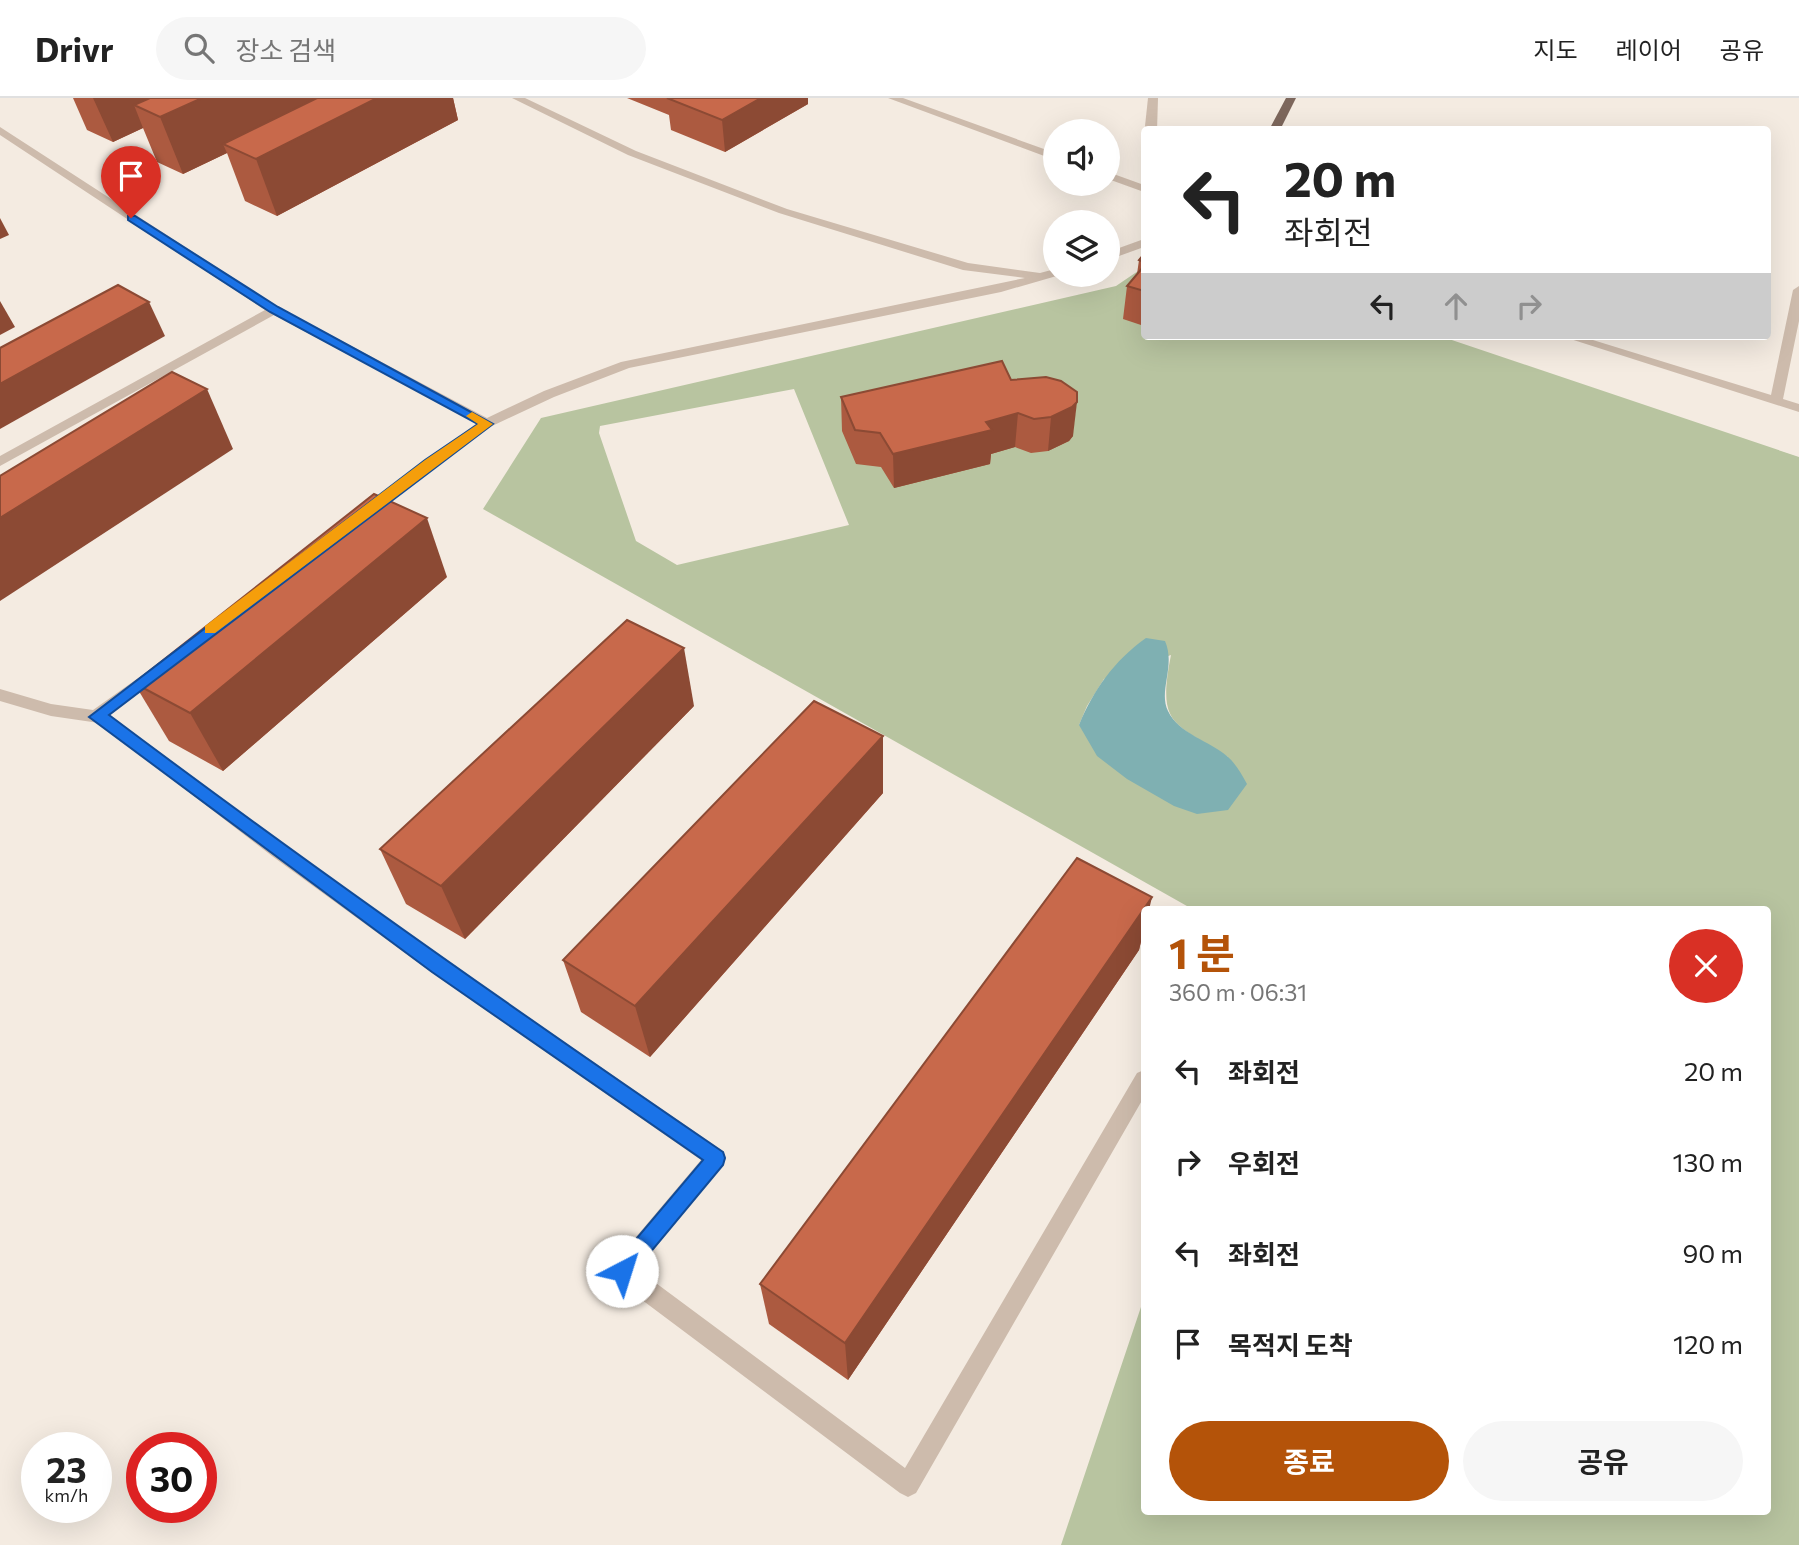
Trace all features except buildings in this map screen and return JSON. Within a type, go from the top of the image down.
[{"type":"main road","points":[[1276,126],[1291,98]]},
{"type":"street","points":[[517,98],[632,153],[783,212],[968,267],[1043,274]]},
{"type":"street","points":[[893,98],[1043,153]]},
{"type":"street","points":[[1150,126],[1153,98]]},
{"type":"street","points":[[0,130],[274,310],[487,424]]},
{"type":"street","points":[[1120,180],[1141,188]]},
{"type":"street","points":[[1120,252],[1141,244]]},
{"type":"street","points":[[352,522],[487,424],[549,394],[626,365],[1001,288],[1043,277]]},
{"type":"street","points":[[1776,401],[1799,290]]},
{"type":"street","points":[[0,461],[274,310]]},
{"type":"street","points":[[1580,340],[1799,408]]},
{"type":"street","points":[[96,717],[163,666]]},
{"type":"street","points":[[0,695],[51,709],[103,718],[278,851],[428,959],[716,1158],[622,1271],[908,1485],[1141,1084]]},
{"type":"green space","points":[[1141,269],[1141,340],[1452,340],[1799,457],[1799,1545],[1061,1545],[1141,1307],[1141,1515],[1771,1515],[1771,906],[1187,906],[483,509],[541,418],[1120,287],[1120,283]],"holes":[[[794,389],[849,525],[677,565],[636,541],[599,433],[600,426]],[[1171,655],[1166,696],[1168,709],[1182,728],[1228,757],[1079,725],[1104,679]]]},
{"type":"water","points":[[1146,638],[1165,641],[1168,650],[1165,703],[1173,719],[1179,726],[1228,757],[1247,784],[1228,810],[1197,814],[1174,806],[1127,779],[1097,756],[1079,725],[1091,699],[1106,677],[1124,656]]},
{"type":"slow traffic","points":[[210,630],[429,463],[487,424],[472,416]]},
{"type":"route","points":[[131,218],[274,310],[487,424],[429,463],[96,717],[103,718],[278,851],[438,967],[716,1158],[622,1271]]}]
